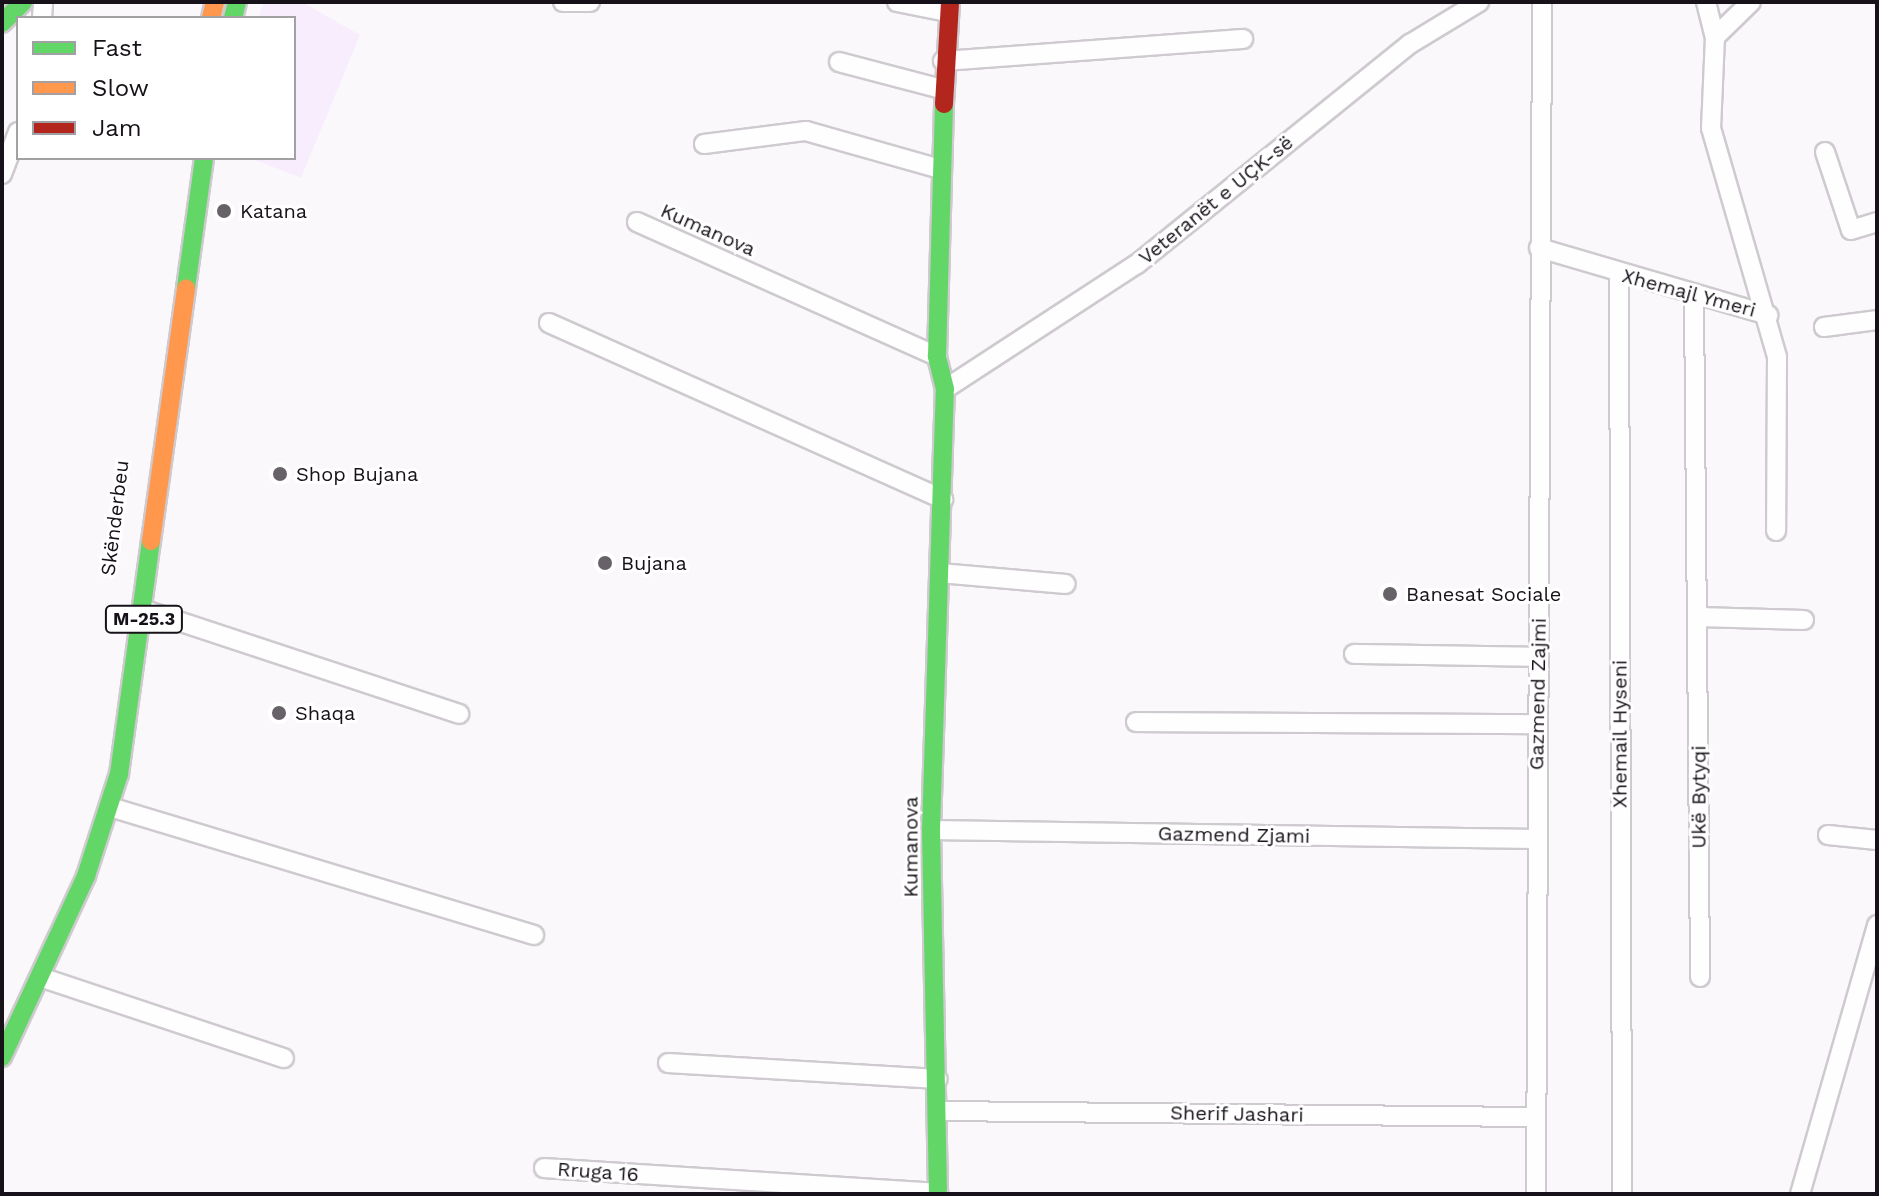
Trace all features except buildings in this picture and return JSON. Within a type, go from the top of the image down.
[{"type":"main road","points":[[2,23],[23,2]]},
{"type":"main road","name":"Kumanova","points":[[938,1194],[931,830],[943,499],[945,389],[937,356],[942,89],[948,7]]},
{"type":"main road","name":"Skënderbeu","points":[[2,1008],[67,868],[99,770],[184,160]]},
{"type":"main road","name":"Skënderbeu","points":[[2,1057],[40,977],[110,807],[145,610],[204,160]]},
{"type":"street","points":[[563,2],[590,2]]},
{"type":"street","name":"Kumanova","points":[[897,2],[948,7]]},
{"type":"street","name":"Veteranët e UÇK-së","points":[[945,389],[1137,264],[1410,44],[1479,2]]},
{"type":"street","name":"Gazmend Zajmi","points":[[1536,1194],[1542,2]]},
{"type":"street","points":[[1706,2],[1715,37],[1711,128],[1768,315]]},
{"type":"street","points":[[1715,37],[1751,2]]},
{"type":"street","points":[[943,61],[1243,39]]},
{"type":"street","points":[[839,62],[942,89]]},
{"type":"street","points":[[704,144],[806,131],[940,169]]},
{"type":"street","points":[[2,174],[16,137]]},
{"type":"street","points":[[1825,152],[1851,230],[1877,222]]},
{"type":"street","name":"Kumanova","points":[[637,222],[937,356]]},
{"type":"street","name":"Xhemajl Ymeri","points":[[1539,248],[1694,298],[1768,315],[1777,357],[1776,531]]},
{"type":"street","name":"Xhemail Hyseni","points":[[1619,275],[1622,1194]]},
{"type":"street","name":"Ukë Bytyqi","points":[[1694,298],[1700,977]]},
{"type":"street","points":[[1824,327],[1877,320]]},
{"type":"street","points":[[549,323],[943,499]]},
{"type":"street","points":[[940,573],[1066,584]]},
{"type":"street","points":[[145,610],[459,714]]},
{"type":"street","points":[[1699,617],[1804,620]]},
{"type":"street","points":[[1354,654],[1538,657]]},
{"type":"street","points":[[1136,722],[1537,724]]},
{"type":"street","points":[[110,807],[534,935]]},
{"type":"street","name":"Gazmend Zjami","points":[[931,830],[1537,839]]},
{"type":"street","points":[[1828,835],[1877,840]]},
{"type":"street","points":[[1800,1194],[1877,925]]},
{"type":"street","points":[[40,977],[284,1058]]},
{"type":"street","points":[[668,1063],[938,1079]]},
{"type":"street","name":"Sherif Jashari","points":[[938,1111],[1535,1117]]},
{"type":"street","name":"Rruga 16","points":[[544,1168],[938,1194]]},
{"type":"shaded area","points":[[264,2],[302,2],[360,35],[301,178],[255,160],[296,160],[296,16],[259,16]]},
{"type":"traffic: fast","points":[[2,23],[23,2]]},
{"type":"traffic: fast","points":[[234,16],[237,2]]},
{"type":"traffic: fast","points":[[938,1194],[931,830],[945,389],[937,356],[944,104]]},
{"type":"traffic: fast","points":[[186,288],[204,160]]},
{"type":"traffic: fast","points":[[2,1057],[86,876],[119,774],[151,541]]},
{"type":"traffic: slow","points":[[212,16],[215,2]]},
{"type":"traffic: slow","points":[[151,541],[186,288]]},
{"type":"traffic: jam","points":[[944,104],[950,2]]},
{"type":"place","name":"Katana","points":[[224,211]]},
{"type":"place","name":"Shop Bujana","points":[[280,474]]},
{"type":"place","name":"Bujana","points":[[605,563]]},
{"type":"place","name":"Banesat Sociale","points":[[1390,594]]},
{"type":"place","name":"Shaqa","points":[[279,713]]}]
